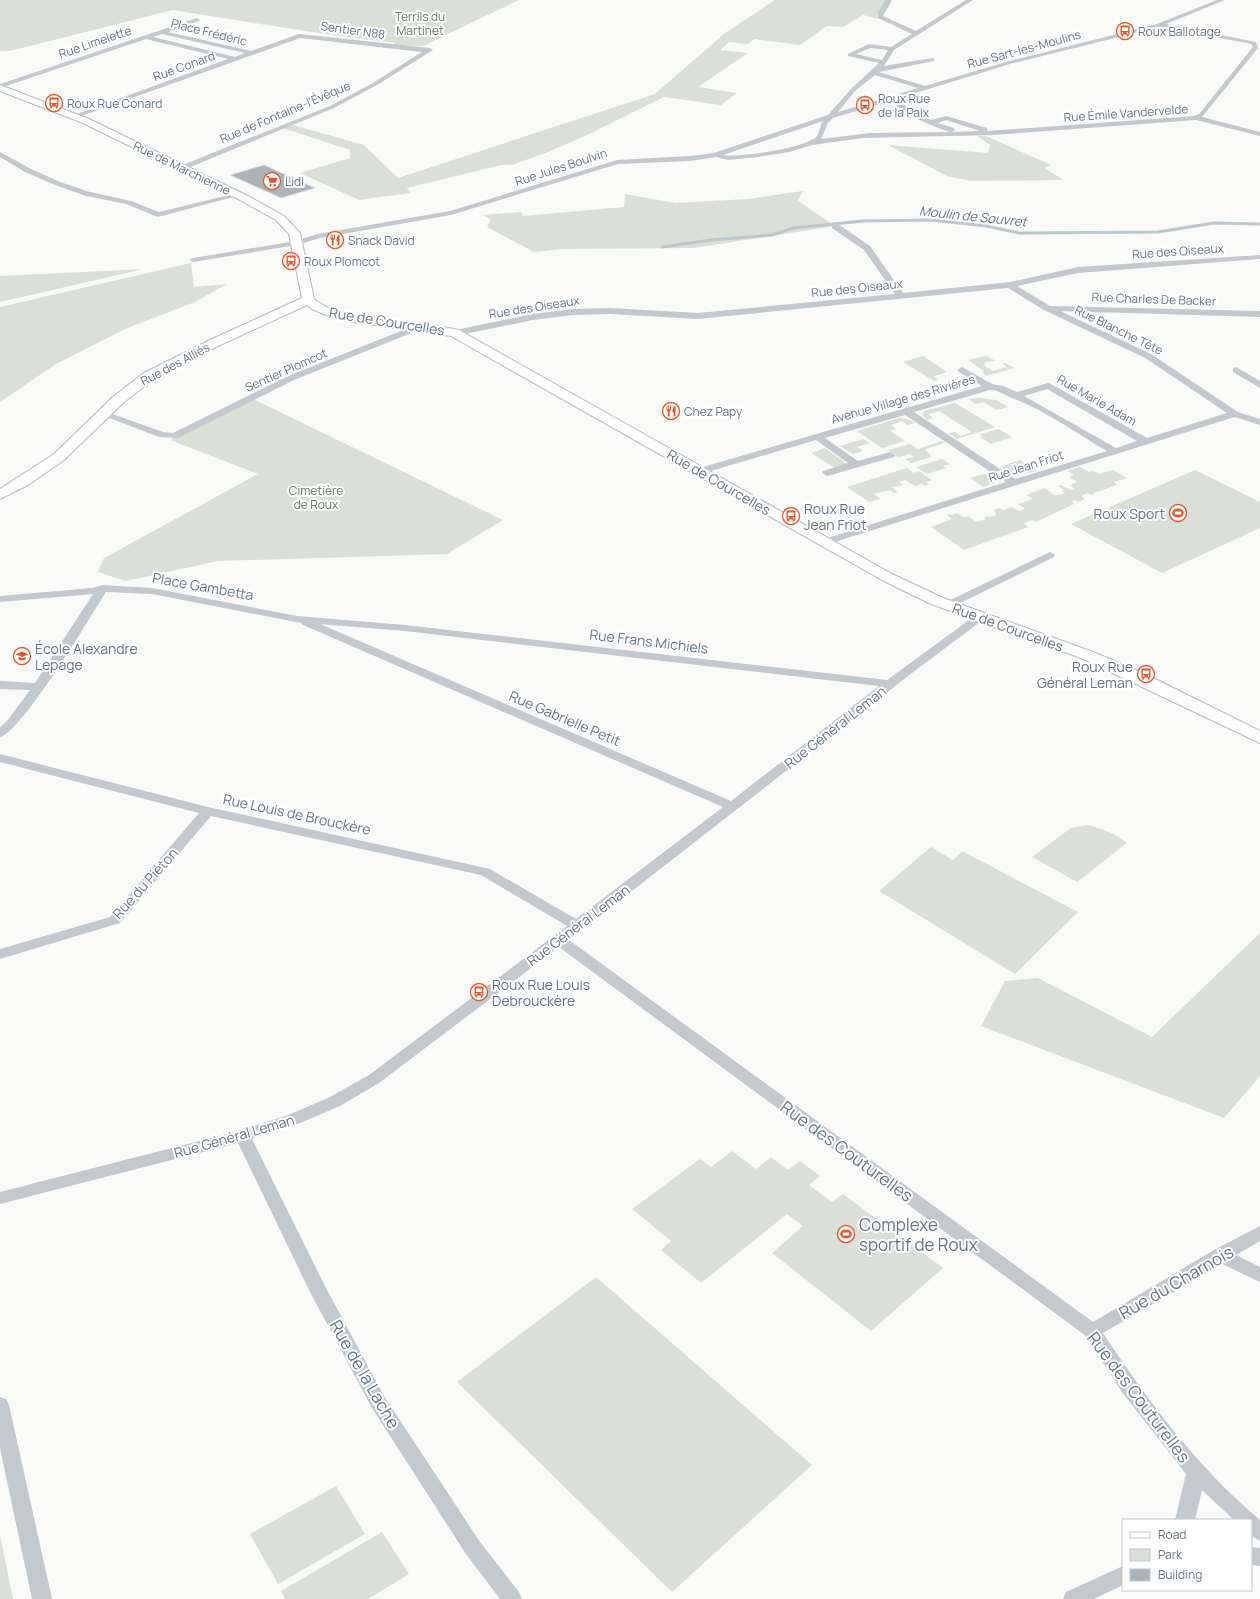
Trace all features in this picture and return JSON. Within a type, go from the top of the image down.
[{"type":"main road","name":"Rue de Marchienne","points":[[0,87],[76,116],[183,168],[280,218],[294,233],[308,300]]},
{"type":"main road","name":"Rue de Courcelles","points":[[308,300],[312,306],[331,314],[421,326],[455,333],[700,470],[887,577],[948,605],[1087,655],[1143,680],[1260,738]]},
{"type":"main road","name":"Rue des Alliés","points":[[0,495],[23,482],[59,457],[128,391],[149,376],[221,340],[308,300]]},
{"type":"street","points":[[889,0],[881,12],[880,17],[916,33]]},
{"type":"street","points":[[811,143],[820,137],[825,123],[853,90],[876,71],[892,49],[970,0]]},
{"type":"street","name":"Rue Sart-les-Moulins","points":[[831,116],[1008,63],[1159,25],[1222,0]]},
{"type":"street","name":"Rue Limelette","points":[[0,87],[196,20]]},
{"type":"street","name":"Rue Émile Vandervelde","points":[[862,136],[994,134],[1196,118],[1201,115],[1256,47],[1254,43],[1248,41],[1159,25]]},
{"type":"street","name":"Place Frédéric","points":[[162,32],[252,53]]},
{"type":"street","name":"Rue Conard","points":[[76,116],[299,36]]},
{"type":"street","name":"Sentier N88","points":[[299,36],[311,36],[431,50]]},
{"type":"street","name":"Place Frédéric","points":[[146,37],[236,59]]},
{"type":"street","points":[[882,62],[850,55],[870,46],[892,49]]},
{"type":"street","name":"Rue de Fontaine-l'Évêque","points":[[183,168],[332,107],[375,84],[431,50]]},
{"type":"street","points":[[876,71],[932,60]]},
{"type":"street","points":[[876,71],[926,88]]},
{"type":"street","points":[[892,98],[903,109],[931,124],[960,134]]},
{"type":"street","name":"Rue Jules Boulvin","points":[[193,260],[297,243],[318,236],[451,213],[617,162],[637,159],[696,159],[715,155],[831,116]]},
{"type":"street","points":[[715,155],[728,158],[758,155],[789,150],[811,143],[931,124],[946,118],[994,134]]},
{"type":"street","points":[[1196,118],[1260,134]]},
{"type":"street","points":[[0,154],[28,171],[64,186],[79,191],[128,201],[142,206],[158,215],[237,195]]},
{"type":"street","points":[[835,226],[867,248],[901,296]]},
{"type":"street","name":"Rue des Oiseaux","points":[[455,333],[533,317],[573,312],[610,311],[698,316],[1010,285],[1078,270],[1260,257]]},
{"type":"street","name":"Rue Blanche Tête","points":[[1010,285],[1047,308],[1148,356],[1235,414],[1260,422]]},
{"type":"street","name":"Rue Charles De Backer","points":[[1047,308],[1260,314]]},
{"type":"street","name":"Sentier Plomcot","points":[[104,414],[162,435],[175,436],[291,378],[421,326]]},
{"type":"street","points":[[962,370],[990,388],[1006,401],[1016,397],[1031,402],[1114,451]]},
{"type":"street","points":[[1236,370],[1260,385]]},
{"type":"street","name":"Rue Marie Adam","points":[[1016,397],[1048,386],[1144,441]]},
{"type":"street","name":"Avenue Village des Rivières","points":[[700,470],[990,388]]},
{"type":"street","points":[[906,411],[1014,483]]},
{"type":"street","name":"Rue Jean Friot","points":[[825,542],[1144,441],[1235,414]]},
{"type":"street","name":"Avenue Village des Rivières","points":[[818,437],[856,464]]},
{"type":"street","points":[[827,473],[890,455]]},
{"type":"street","points":[[948,605],[1050,555]]},
{"type":"street","points":[[0,733],[11,724],[39,687],[103,588]]},
{"type":"street","name":"Place Gambetta","points":[[0,599],[93,591],[103,588],[152,591],[297,619],[405,628]]},
{"type":"street","name":"Rue Général Leman","points":[[0,1198],[243,1136],[294,1119],[334,1102],[374,1079],[560,940],[890,684],[980,617]]},
{"type":"street","name":"Place Gambetta","points":[[297,619],[386,657]]},
{"type":"street","name":"Rue Frans Michiels","points":[[405,628],[890,684]]},
{"type":"street","name":"Rue Gabrielle Petit","points":[[386,657],[732,806]]},
{"type":"street","points":[[0,685],[39,687]]},
{"type":"street","name":"Rue Louis de Brouckère","points":[[0,758],[208,811],[485,872],[577,926]]},
{"type":"street","name":"Rue du Piéton","points":[[0,954],[115,920],[208,811]]},
{"type":"street","name":"Rue des Couturelles","points":[[560,940],[1092,1331],[1128,1386],[1196,1472],[1246,1519]]},
{"type":"street","name":"Rue de la Lache","points":[[243,1136],[319,1292],[378,1402],[473,1548],[512,1599]]},
{"type":"street","name":"Rue du Charnois","points":[[1092,1331],[1260,1233]]},
{"type":"street","points":[[1220,1255],[1260,1275]]},
{"type":"street","points":[[0,1405],[42,1599]]},
{"type":"street","points":[[1185,1519],[1196,1472]]},
{"type":"street","points":[[1252,1525],[1260,1532]]},
{"type":"street","points":[[1073,1599],[1122,1576]]},
{"type":"green space","name":"Terrils du Martinet","points":[[0,0],[519,0],[423,46],[392,45],[395,43],[305,31],[173,10],[10,51],[0,51]]},
{"type":"green space","points":[[775,0],[888,0],[877,16],[879,19],[863,15],[843,27],[827,26],[800,45],[755,39],[747,44],[729,42],[720,50],[748,53],[698,87],[737,93],[721,105],[664,97],[585,136],[548,152],[512,165],[501,165],[407,188],[410,193],[359,200],[300,173],[350,158],[350,150],[283,128],[293,125],[364,145],[398,178],[655,94],[725,33]]},
{"type":"green space","points":[[977,136],[986,136],[1051,165],[1044,168],[1064,180],[971,181],[947,176],[888,145],[988,153],[990,145]]},
{"type":"green space","points":[[803,191],[798,200],[835,226],[694,248],[562,249],[534,252],[487,227],[491,219],[482,215],[521,212],[523,216],[624,207],[625,194],[676,203],[748,199]]},
{"type":"green space","points":[[191,263],[194,287],[227,284],[195,302],[125,329],[56,364],[0,402],[0,307]]},
{"type":"green space","points":[[144,269],[0,302],[0,276]]},
{"type":"green space","points":[[923,356],[947,372],[934,376],[938,380],[934,381],[903,362]]},
{"type":"green space","points":[[986,356],[996,361],[984,362],[986,364],[983,365],[993,371],[1007,367],[1002,363],[1015,368],[986,376],[983,373],[984,371],[968,360]]},
{"type":"green space","points":[[981,398],[996,400],[1008,407],[997,410],[984,402],[976,404],[968,399]]},
{"type":"green space","name":"Cimetière de Roux","points":[[253,399],[503,520],[447,554],[218,561],[126,581],[98,572],[104,558],[258,474],[170,440]]},
{"type":"green space","points":[[955,403],[995,427],[957,439],[948,433],[955,432],[961,436],[972,432],[939,411],[928,414],[933,418],[928,420],[922,415],[924,411]]},
{"type":"green space","points":[[899,418],[908,419],[915,423],[908,425],[902,421],[891,425],[896,429],[890,431],[905,441],[882,448],[857,431]]},
{"type":"green space","points":[[999,429],[1012,437],[991,444],[980,437],[982,436],[980,434]]},
{"type":"green space","points":[[863,439],[869,443],[857,447],[863,451],[853,454],[840,446]]},
{"type":"green space","points":[[941,441],[945,443],[925,449],[932,457],[911,463],[905,459],[914,457],[910,454],[898,457],[888,450],[910,444],[918,449]]},
{"type":"green space","points":[[825,448],[847,464],[835,468],[811,453]]},
{"type":"green space","points":[[942,459],[950,464],[943,466],[946,468],[927,474],[916,467]]},
{"type":"green space","points":[[1020,460],[1037,471],[1018,474],[1001,467]]},
{"type":"green space","points":[[1080,467],[1089,472],[1093,471],[1099,474],[1113,470],[1127,478],[1114,482],[1117,485],[1094,493],[1092,496],[1088,493],[1081,496],[1085,499],[1078,502],[1075,500],[1072,501],[1074,504],[1036,522],[1032,520],[1024,523],[1028,527],[964,550],[931,527],[952,519],[947,515],[950,514],[952,515],[957,513],[963,517],[967,516],[977,522],[986,519],[984,517],[995,516],[996,513],[994,510],[999,508],[1003,510],[1012,507],[1019,511],[1025,509],[1018,504],[1033,499],[1026,495],[1045,488],[1054,495],[1065,494],[1062,491],[1064,490],[1058,486],[1061,485],[1071,490],[1074,489],[1070,485],[1077,482],[1069,477],[1074,475],[1067,471]]},
{"type":"green space","points":[[907,468],[914,473],[919,471],[932,480],[926,482],[929,484],[925,486],[922,484],[915,486],[905,480],[899,482],[903,485],[891,487],[898,492],[894,493],[890,490],[874,494],[880,499],[869,502],[847,487]]},
{"type":"green space","name":"Roux Sport","points":[[1195,470],[1260,502],[1260,528],[1162,573],[1071,524]]},
{"type":"green space","points":[[990,472],[997,478],[995,483],[983,487],[970,478]]},
{"type":"green space","points":[[1086,825],[1108,831],[1127,843],[1077,882],[1032,857],[1071,828]]},
{"type":"green space","points":[[931,847],[953,860],[962,851],[1078,912],[1015,974],[879,891]]},
{"type":"green space","points":[[1260,933],[1260,1076],[1224,1118],[981,1026],[1005,981],[1038,978],[1152,1037]]},
{"type":"green space","name":"Complexe sportif de Roux","points":[[732,1151],[756,1169],[771,1157],[788,1170],[800,1161],[820,1176],[809,1185],[832,1202],[843,1194],[943,1268],[871,1331],[772,1253],[803,1226],[787,1214],[701,1283],[661,1250],[671,1241],[632,1209],[700,1159],[711,1167]]},
{"type":"green space","points":[[596,1277],[812,1465],[672,1592],[457,1382]]},
{"type":"green space","points":[[336,1486],[365,1534],[278,1584],[250,1534]]},
{"type":"green space","points":[[382,1532],[409,1574],[368,1599],[285,1599],[281,1591]]},
{"type":"green space","points":[[0,1535],[13,1599],[0,1599]]},
{"type":"building","name":"Lidl","points":[[264,165],[315,188],[281,198],[230,175]]},
{"type":"waterway","name":"Moulin de Souvret","points":[[662,247],[711,240],[772,235],[793,228],[863,221],[931,220],[986,226],[1019,233],[1158,232],[1214,223],[1260,224]]},
{"type":"place","name":"Roux Ballotage","points":[[1125,31]]},
{"type":"place","name":"Roux Rue Conard","points":[[54,103]]},
{"type":"place","name":"Roux Rue de la Paix","points":[[865,105]]},
{"type":"place","name":"Lidl","points":[[272,181]]},
{"type":"place","name":"Snack David","points":[[335,240]]},
{"type":"place","name":"Roux Plomcot","points":[[291,261]]},
{"type":"place","name":"Chez Papy","points":[[671,411]]},
{"type":"place","name":"Roux Sport","points":[[1178,513]]},
{"type":"place","name":"Roux Rue Jean Friot","points":[[791,516]]},
{"type":"place","name":"École Alexandre Lepage","points":[[22,656]]},
{"type":"place","name":"Roux Rue Général Leman","points":[[1146,674]]},
{"type":"place","name":"Roux Rue Louis Debrouckère","points":[[479,992]]},
{"type":"place","name":"Complexe sportif de Roux","points":[[846,1234]]}]
